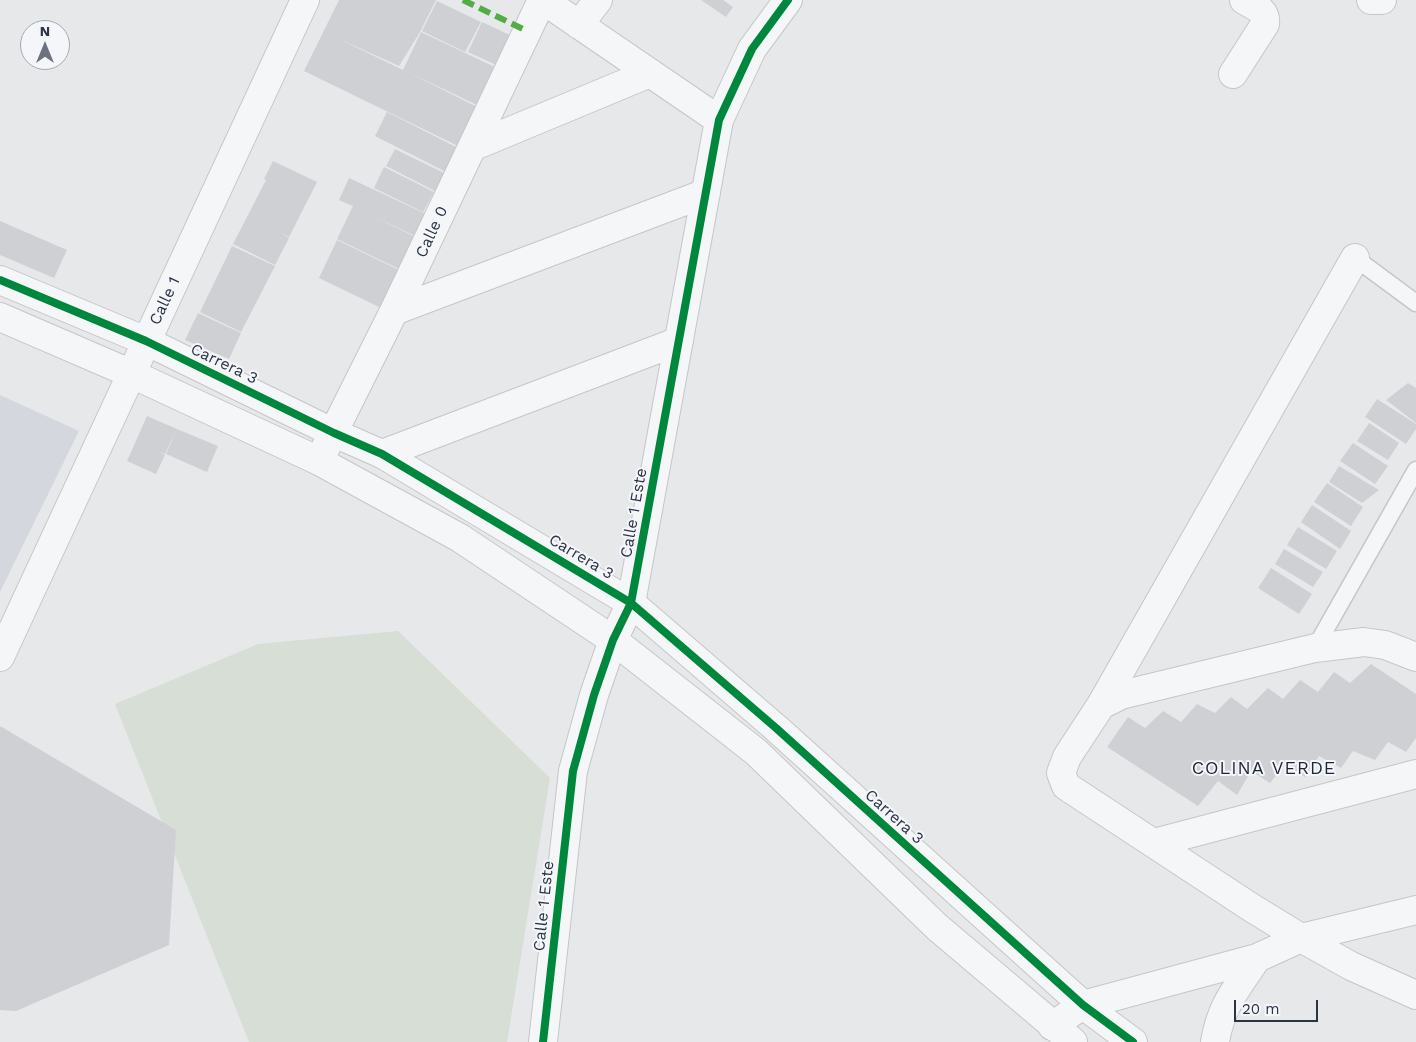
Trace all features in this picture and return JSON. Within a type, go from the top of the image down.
[{"type":"street","name":"Calle 1","points":[[0,657],[305,0]]},
{"type":"street","points":[[542,0],[719,120]]},
{"type":"street","name":"Calle 0","points":[[319,461],[394,312],[542,0]]},
{"type":"street","points":[[579,25],[598,0]]},
{"type":"street","name":"Calle 1 Este","points":[[543,1042],[573,771],[594,695],[613,640],[631,603],[719,120],[752,49],[788,0]]},
{"type":"street","points":[[1233,74],[1265,24],[1266,18],[1262,11],[1244,0]]},
{"type":"street","points":[[1371,0],[1382,0]]},
{"type":"street","points":[[472,147],[650,73]]},
{"type":"street","points":[[394,312],[706,193]]},
{"type":"street","points":[[1355,258],[1101,705],[1067,757],[1061,773],[1066,786],[1252,908],[1351,966],[1416,995]]},
{"type":"street","name":"Carrera 3","points":[[0,280],[146,341],[334,433],[382,454],[631,603],[776,728],[1083,1005],[1133,1042]]},
{"type":"street","points":[[0,316],[132,374],[319,461],[460,538],[613,640],[756,752],[937,927],[1073,1042]]},
{"type":"street","points":[[382,454],[679,341]]},
{"type":"street","points":[[1101,705],[1121,695],[1315,648],[1364,642],[1385,645],[1416,657]]},
{"type":"street","points":[[1154,844],[1416,774]]},
{"type":"street","points":[[1052,1026],[1083,1005],[1257,958],[1302,938],[1416,910]]},
{"type":"street","points":[[1215,1042],[1218,1023],[1228,1001],[1257,958]]},
{"type":"lane","points":[[1355,258],[1416,303]]},
{"type":"lane","points":[[1315,648],[1416,470]]},
{"type":"shaded area","points":[[0,395],[79,431],[0,592]]},
{"type":"shaded area","points":[[398,631],[550,778],[507,1042],[249,1042],[115,704],[258,644]]},
{"type":"building","points":[[339,0],[436,0],[420,32],[399,66],[335,37],[403,70],[421,32],[499,69],[481,107],[406,71],[479,108],[460,147],[304,71]]},
{"type":"building","points":[[701,0],[723,0],[733,7],[726,17]]},
{"type":"building","points":[[437,1],[481,22],[465,52],[422,31]]},
{"type":"building","points":[[482,22],[516,38],[503,68],[468,52]]},
{"type":"building","points":[[387,112],[458,148],[446,172],[375,136]]},
{"type":"building","points":[[395,149],[444,173],[435,191],[386,166]]},
{"type":"building","points":[[273,161],[317,182],[289,237],[281,233],[289,238],[275,265],[233,244],[266,180],[264,179]]},
{"type":"building","points":[[384,167],[434,192],[423,212],[374,188]]},
{"type":"building","points":[[349,178],[426,214],[415,236],[371,215],[415,237],[399,269],[337,239],[353,206],[339,200]]},
{"type":"building","points":[[0,221],[67,250],[54,278],[0,255]]},
{"type":"building","points":[[337,240],[399,270],[381,308],[319,278]]},
{"type":"building","points":[[232,246],[275,266],[241,332],[200,312]]},
{"type":"building","points":[[198,313],[241,333],[229,359],[185,340]]},
{"type":"building","points":[[1408,383],[1416,388],[1416,423],[1386,400]]},
{"type":"building","points":[[1377,399],[1416,424],[1416,429],[1406,444],[1365,417]]},
{"type":"building","points":[[147,416],[177,429],[165,454],[157,451],[165,455],[156,474],[127,461]]},
{"type":"building","points":[[1369,423],[1399,443],[1388,460],[1357,441]]},
{"type":"building","points":[[177,429],[218,446],[207,472],[166,454]]},
{"type":"building","points":[[1353,443],[1388,466],[1375,484],[1340,461]]},
{"type":"building","points":[[1339,466],[1379,490],[1362,503],[1329,482]]},
{"type":"building","points":[[1327,483],[1363,507],[1351,526],[1314,502]]},
{"type":"building","points":[[1312,505],[1351,531],[1340,549],[1301,522]]},
{"type":"building","points":[[1298,527],[1337,551],[1326,569],[1287,545]]},
{"type":"building","points":[[1284,549],[1323,572],[1313,587],[1275,564]]},
{"type":"building","points":[[1271,568],[1312,594],[1299,614],[1258,588]]},
{"type":"building","points":[[1371,664],[1416,694],[1416,738],[1406,752],[1388,742],[1375,760],[1353,751],[1341,768],[1319,756],[1305,777],[1285,765],[1270,783],[1251,771],[1237,795],[1218,781],[1198,806],[1107,747],[1128,717],[1145,728],[1163,711],[1181,722],[1197,704],[1215,713],[1231,697],[1247,709],[1268,688],[1283,699],[1300,680],[1318,692],[1334,672],[1350,683]]},
{"type":"building","points":[[0,726],[176,830],[169,945],[16,1011],[0,1010]]},
{"type":"marked path","points":[[463,0],[527,31]]},
{"type":"cycle path","points":[[543,1042],[573,771],[594,695],[613,640],[631,603],[719,120],[752,49],[788,0]]},
{"type":"cycle path","points":[[0,280],[146,341],[334,433],[382,454],[631,603],[776,728],[1083,1005],[1133,1042]]},
{"type":"district","name":"COLINA VERDE","points":[[1264,769]]}]
